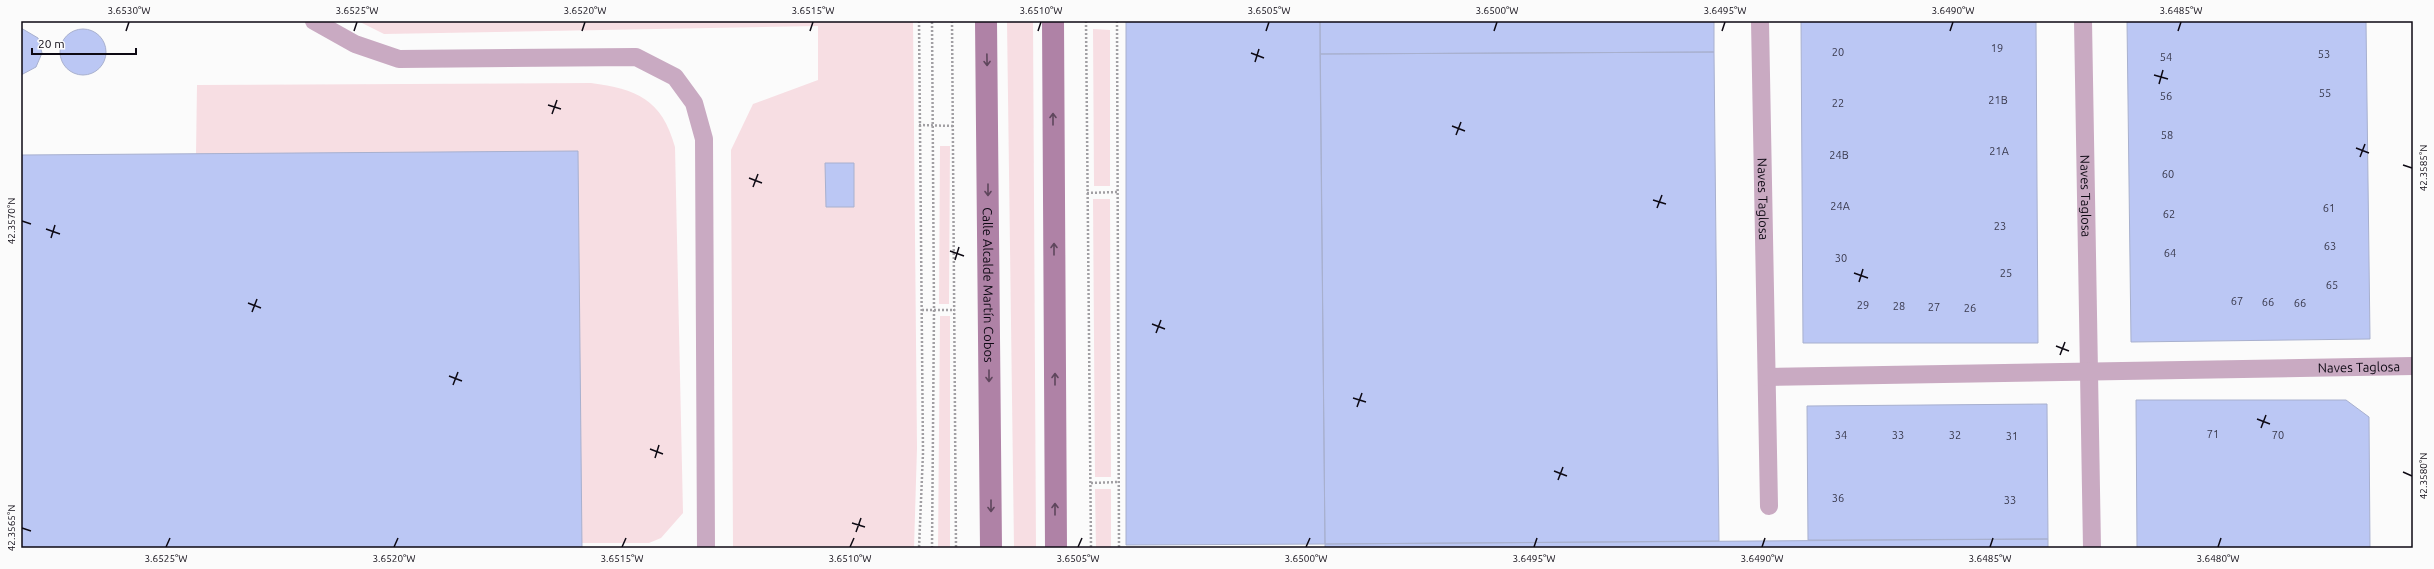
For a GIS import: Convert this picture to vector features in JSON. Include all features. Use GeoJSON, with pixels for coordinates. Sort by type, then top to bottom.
{"type":"FeatureCollection","features":[{"type":"Feature","properties":{"kind":"main road","name":"Calle Alcalde Martín Cobos"},"geometry":{"type":"LineString","coordinates":[[986,21],[991,548]]}},
{"type":"Feature","properties":{"kind":"main road"},"geometry":{"type":"LineString","coordinates":[[1053,21],[1056,548]]}},
{"type":"Feature","properties":{"kind":"lane"},"geometry":{"type":"LineString","coordinates":[[314,21],[355,44],[399,59],[636,57],[664,70],[675,77],[679,82],[694,103],[704,140],[706,548]]}},
{"type":"Feature","properties":{"kind":"lane","name":"Naves Taglosa"},"geometry":{"type":"LineString","coordinates":[[1760,21],[1769,506]]}},
{"type":"Feature","properties":{"kind":"lane","name":"Naves Taglosa"},"geometry":{"type":"LineString","coordinates":[[2083,21],[2092,548]]}},
{"type":"Feature","properties":{"kind":"lane","name":"Naves Taglosa"},"geometry":{"type":"LineString","coordinates":[[1767,377],[2413,366]]}},
{"type":"Feature","properties":{"kind":"path"},"geometry":{"type":"LineString","coordinates":[[919,21],[923,453],[919,548]]}},
{"type":"Feature","properties":{"kind":"path"},"geometry":{"type":"LineString","coordinates":[[932,21],[934,310],[932,548]]}},
{"type":"Feature","properties":{"kind":"path"},"geometry":{"type":"LineString","coordinates":[[952,21],[954,126],[956,548]]}},
{"type":"Feature","properties":{"kind":"path"},"geometry":{"type":"LineString","coordinates":[[1086,21],[1091,548]]}},
{"type":"Feature","properties":{"kind":"path"},"geometry":{"type":"LineString","coordinates":[[1117,21],[1119,548]]}},
{"type":"Feature","properties":{"kind":"path"},"geometry":{"type":"LineString","coordinates":[[919,126],[954,126]]}},
{"type":"Feature","properties":{"kind":"path"},"geometry":{"type":"LineString","coordinates":[[1087,193],[1118,192]]}},
{"type":"Feature","properties":{"kind":"path"},"geometry":{"type":"LineString","coordinates":[[922,310],[954,310]]}},
{"type":"Feature","properties":{"kind":"path"},"geometry":{"type":"LineString","coordinates":[[1090,483],[1118,482]]}},
{"type":"Feature","properties":{"kind":"shaded area"},"geometry":{"type":"Polygon","coordinates":[[[358,21],[913,21],[917,448],[914,548],[733,548],[731,150],[753,104],[818,80],[818,26],[384,34],[358,21]]]}},
{"type":"Feature","properties":{"kind":"shaded area"},"geometry":{"type":"Polygon","coordinates":[[[1007,21],[1033,21],[1036,548],[1014,548],[1007,21]]]}},
{"type":"Feature","properties":{"kind":"shaded area"},"geometry":{"type":"Polygon","coordinates":[[[1093,29],[1110,30],[1110,186],[1094,186],[1093,29]]]}},
{"type":"Feature","properties":{"kind":"shaded area"},"geometry":{"type":"Polygon","coordinates":[[[591,83],[621,89],[634,93],[645,99],[655,107],[663,118],[670,131],[675,147],[683,513],[661,538],[649,543],[582,543],[196,154],[197,85],[591,83]]]}},
{"type":"Feature","properties":{"kind":"shaded area"},"geometry":{"type":"Polygon","coordinates":[[[940,146],[950,146],[949,304],[939,304],[940,146]]]}},
{"type":"Feature","properties":{"kind":"shaded area"},"geometry":{"type":"Polygon","coordinates":[[[1093,199],[1110,199],[1111,477],[1095,477],[1093,199]]]}},
{"type":"Feature","properties":{"kind":"shaded area"},"geometry":{"type":"Polygon","coordinates":[[[940,316],[950,316],[950,548],[938,548],[940,316]]]}},
{"type":"Feature","properties":{"kind":"shaded area"},"geometry":{"type":"Polygon","coordinates":[[[1095,489],[1111,489],[1111,548],[1096,548],[1095,489]]]}},
{"type":"Feature","properties":{"kind":"building"},"geometry":{"type":"Polygon","coordinates":[[[1126,21],[1320,21],[1325,544],[1126,545],[1126,21]]]}},
{"type":"Feature","properties":{"kind":"building"},"geometry":{"type":"Polygon","coordinates":[[[1320,21],[1714,21],[1714,52],[1320,54],[1320,21]]]}},
{"type":"Feature","properties":{"kind":"building"},"geometry":{"type":"Polygon","coordinates":[[[1801,21],[2036,21],[2038,343],[1803,343],[1801,21]]]}},
{"type":"Feature","properties":{"kind":"building"},"geometry":{"type":"Polygon","coordinates":[[[2127,21],[2366,21],[2370,339],[2131,342],[2127,21]]]}},
{"type":"Feature","properties":{"kind":"building"},"geometry":{"type":"Polygon","coordinates":[[[21,28],[38,38],[42,53],[36,67],[21,75],[21,28]]]}},
{"type":"Feature","properties":{"kind":"building"},"geometry":{"type":"Polygon","coordinates":[[[78,29],[88,29],[96,33],[102,39],[106,47],[106,57],[102,65],[96,71],[88,75],[78,75],[70,71],[64,65],[60,57],[60,47],[64,39],[70,33],[78,29]]]}},
{"type":"Feature","properties":{"kind":"building"},"geometry":{"type":"Polygon","coordinates":[[[1714,52],[1719,541],[1325,544],[1320,54],[1714,52]]]}},
{"type":"Feature","properties":{"kind":"building"},"geometry":{"type":"Polygon","coordinates":[[[578,151],[582,548],[21,548],[21,155],[578,151]]]}},
{"type":"Feature","properties":{"kind":"building"},"geometry":{"type":"Polygon","coordinates":[[[825,163],[854,163],[854,207],[826,207],[825,163]]]}},
{"type":"Feature","properties":{"kind":"building"},"geometry":{"type":"Polygon","coordinates":[[[2136,400],[2346,400],[2369,417],[2370,548],[2137,548],[2136,400]]]}},
{"type":"Feature","properties":{"kind":"building"},"geometry":{"type":"Polygon","coordinates":[[[2047,404],[2048,539],[1808,540],[1807,406],[2047,404]]]}},
{"type":"Feature","properties":{"kind":"building"},"geometry":{"type":"Polygon","coordinates":[[[2048,539],[2048,548],[1325,548],[1325,544],[2048,539]]]}}]}
